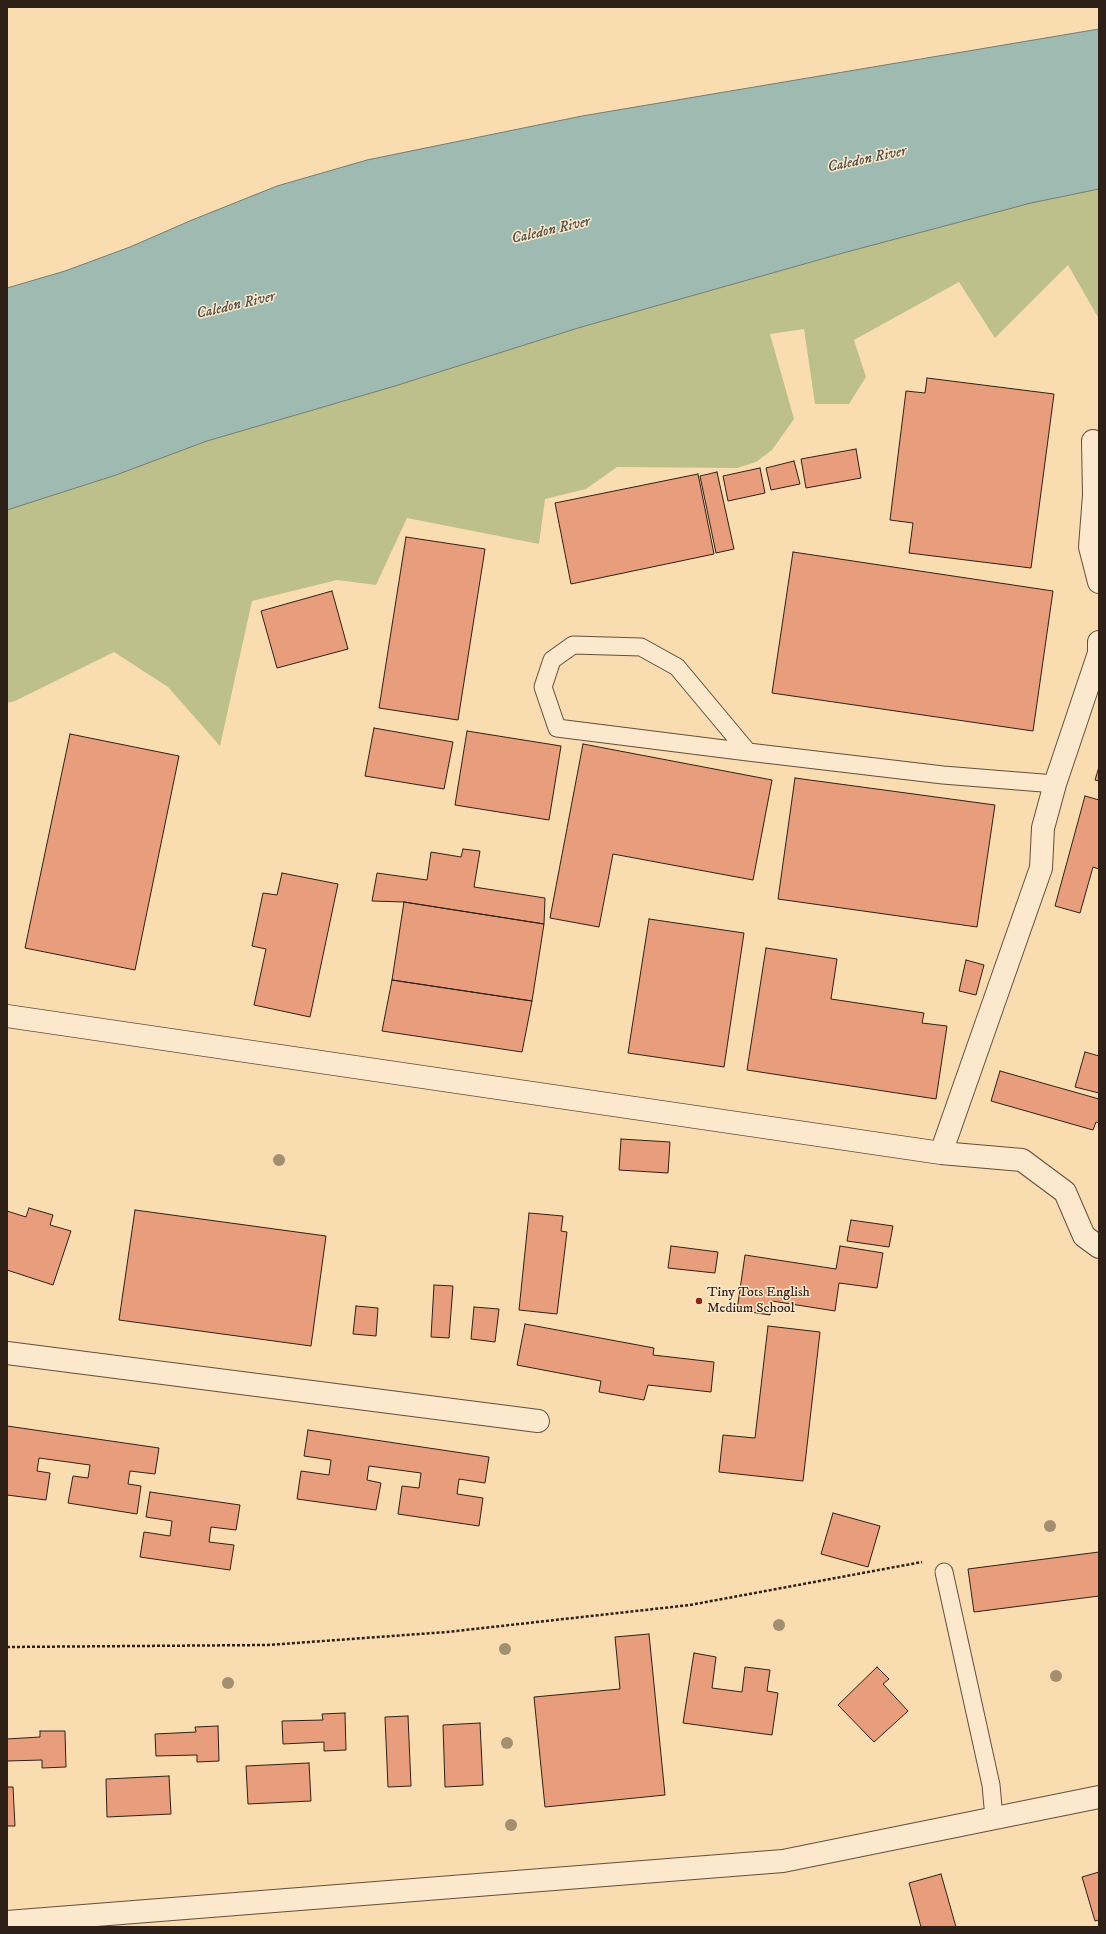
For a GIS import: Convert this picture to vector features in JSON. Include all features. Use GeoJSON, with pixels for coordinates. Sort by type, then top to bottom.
{"type":"FeatureCollection","features":[{"type":"Feature","properties":{"kind":"street"},"geometry":{"type":"LineString","coordinates":[[1093,441],[1094,495],[1090,547],[1099,582]]}},
{"type":"Feature","properties":{"kind":"street"},"geometry":{"type":"LineString","coordinates":[[941,1153],[1041,868],[1043,828],[1055,784],[1099,653],[1099,642]]}},
{"type":"Feature","properties":{"kind":"street"},"geometry":{"type":"LineString","coordinates":[[7,1016],[941,1153],[1022,1160],[1064,1192],[1084,1236],[1099,1248]]}},
{"type":"Feature","properties":{"kind":"street"},"geometry":{"type":"LineString","coordinates":[[7,1353],[538,1421]]}},
{"type":"Feature","properties":{"kind":"street"},"geometry":{"type":"LineString","coordinates":[[7,1922],[783,1861],[1099,1797]]}},
{"type":"Feature","properties":{"kind":"lane"},"geometry":{"type":"LineString","coordinates":[[748,752],[677,667],[641,647],[573,645],[552,660],[543,686],[557,728],[748,752],[935,774],[1055,784]]}},
{"type":"Feature","properties":{"kind":"lane"},"geometry":{"type":"LineString","coordinates":[[944,1572],[991,1785],[994,1818]]}},
{"type":"Feature","properties":{"kind":"path"},"geometry":{"type":"LineString","coordinates":[[7,1647],[268,1644],[447,1632],[690,1605],[923,1562],[936,1563],[944,1572]]}},
{"type":"Feature","properties":{"kind":"green space"},"geometry":{"type":"Polygon","coordinates":[[[1099,189],[1099,319],[1068,265],[995,338],[959,282],[854,340],[866,377],[849,404],[815,404],[804,329],[770,334],[794,419],[772,450],[756,462],[737,468],[617,467],[586,489],[545,499],[539,544],[407,518],[376,585],[337,580],[252,601],[220,746],[168,687],[114,652],[15,701],[7,703],[7,510],[116,475],[207,441],[395,386],[578,328],[843,253],[1031,203],[1099,189]]]}},
{"type":"Feature","properties":{"kind":"water","name":"Caledon River"},"geometry":{"type":"Polygon","coordinates":[[[1099,29],[1099,189],[1031,203],[843,253],[578,328],[395,386],[207,441],[116,475],[7,510],[7,288],[65,271],[130,247],[277,186],[367,160],[582,116],[1099,29]]]}},
{"type":"Feature","properties":{"kind":"building"},"geometry":{"type":"Polygon","coordinates":[[[927,378],[1054,394],[1031,568],[909,553],[913,523],[890,520],[906,391],[925,393],[927,378]]]}},
{"type":"Feature","properties":{"kind":"building"},"geometry":{"type":"Polygon","coordinates":[[[856,449],[861,478],[806,488],[801,459],[856,449]]]}},
{"type":"Feature","properties":{"kind":"building"},"geometry":{"type":"Polygon","coordinates":[[[794,461],[800,484],[771,490],[766,468],[794,461]]]}},
{"type":"Feature","properties":{"kind":"building"},"geometry":{"type":"Polygon","coordinates":[[[760,468],[765,493],[728,501],[723,476],[760,468]]]}},
{"type":"Feature","properties":{"kind":"building"},"geometry":{"type":"Polygon","coordinates":[[[717,472],[734,549],[716,553],[700,476],[717,472]]]}},
{"type":"Feature","properties":{"kind":"building"},"geometry":{"type":"Polygon","coordinates":[[[698,474],[714,554],[571,584],[555,503],[698,474]]]}},
{"type":"Feature","properties":{"kind":"building"},"geometry":{"type":"Polygon","coordinates":[[[406,537],[485,549],[458,720],[379,708],[406,537]]]}},
{"type":"Feature","properties":{"kind":"building"},"geometry":{"type":"Polygon","coordinates":[[[793,552],[1053,591],[1033,731],[772,693],[793,552]]]}},
{"type":"Feature","properties":{"kind":"building"},"geometry":{"type":"Polygon","coordinates":[[[332,591],[348,649],[277,668],[261,611],[332,591]]]}},
{"type":"Feature","properties":{"kind":"building"},"geometry":{"type":"Polygon","coordinates":[[[374,728],[453,742],[444,789],[365,776],[374,728]]]}},
{"type":"Feature","properties":{"kind":"building"},"geometry":{"type":"Polygon","coordinates":[[[467,731],[561,746],[549,820],[455,805],[467,731]]]}},
{"type":"Feature","properties":{"kind":"building"},"geometry":{"type":"Polygon","coordinates":[[[70,734],[179,756],[135,970],[25,948],[70,734]]]}},
{"type":"Feature","properties":{"kind":"building"},"geometry":{"type":"Polygon","coordinates":[[[583,744],[772,780],[753,880],[613,854],[599,927],[550,918],[583,744]]]}},
{"type":"Feature","properties":{"kind":"building"},"geometry":{"type":"Polygon","coordinates":[[[1099,767],[1099,781],[1095,780],[1099,767]]]}},
{"type":"Feature","properties":{"kind":"building"},"geometry":{"type":"Polygon","coordinates":[[[795,778],[995,805],[977,927],[778,899],[795,778]]]}},
{"type":"Feature","properties":{"kind":"building"},"geometry":{"type":"Polygon","coordinates":[[[1085,796],[1099,800],[1099,869],[1093,867],[1080,913],[1055,906],[1085,796]]]}},
{"type":"Feature","properties":{"kind":"building"},"geometry":{"type":"Polygon","coordinates":[[[463,849],[480,851],[474,887],[545,898],[544,924],[404,902],[372,901],[377,873],[427,880],[431,852],[461,857],[463,849]]]}},
{"type":"Feature","properties":{"kind":"building"},"geometry":{"type":"Polygon","coordinates":[[[282,873],[338,884],[310,1017],[254,1005],[266,949],[252,946],[263,893],[277,895],[282,873]]]}},
{"type":"Feature","properties":{"kind":"building"},"geometry":{"type":"Polygon","coordinates":[[[404,902],[544,924],[532,1001],[392,980],[404,902]]]}},
{"type":"Feature","properties":{"kind":"building"},"geometry":{"type":"Polygon","coordinates":[[[649,919],[744,933],[724,1067],[628,1053],[649,919]]]}},
{"type":"Feature","properties":{"kind":"building"},"geometry":{"type":"Polygon","coordinates":[[[766,948],[837,959],[831,999],[924,1013],[922,1023],[947,1026],[936,1099],[747,1070],[766,948]]]}},
{"type":"Feature","properties":{"kind":"building"},"geometry":{"type":"Polygon","coordinates":[[[966,960],[984,965],[976,995],[959,991],[966,960]]]}},
{"type":"Feature","properties":{"kind":"building"},"geometry":{"type":"Polygon","coordinates":[[[392,980],[532,1001],[522,1052],[382,1031],[392,980]]]}},
{"type":"Feature","properties":{"kind":"building"},"geometry":{"type":"Polygon","coordinates":[[[1085,1052],[1099,1056],[1099,1093],[1075,1087],[1085,1052]]]}},
{"type":"Feature","properties":{"kind":"building"},"geometry":{"type":"Polygon","coordinates":[[[1000,1071],[1099,1099],[1099,1123],[1096,1122],[1093,1130],[991,1101],[1000,1071]]]}},
{"type":"Feature","properties":{"kind":"building"},"geometry":{"type":"Polygon","coordinates":[[[621,1139],[670,1142],[668,1173],[619,1170],[621,1139]]]}},
{"type":"Feature","properties":{"kind":"building"},"geometry":{"type":"Polygon","coordinates":[[[29,1208],[53,1215],[50,1225],[71,1231],[53,1285],[7,1270],[7,1211],[26,1217],[29,1208]]]}},
{"type":"Feature","properties":{"kind":"building"},"geometry":{"type":"Polygon","coordinates":[[[135,1210],[326,1236],[311,1346],[119,1320],[135,1210]]]}},
{"type":"Feature","properties":{"kind":"building"},"geometry":{"type":"Polygon","coordinates":[[[529,1213],[563,1216],[561,1231],[567,1232],[557,1314],[519,1310],[529,1213]]]}},
{"type":"Feature","properties":{"kind":"building"},"geometry":{"type":"Polygon","coordinates":[[[851,1220],[893,1226],[889,1247],[847,1241],[851,1220]]]}},
{"type":"Feature","properties":{"kind":"building"},"geometry":{"type":"Polygon","coordinates":[[[671,1246],[718,1252],[715,1273],[668,1268],[671,1246]]]}},
{"type":"Feature","properties":{"kind":"building"},"geometry":{"type":"Polygon","coordinates":[[[840,1246],[883,1253],[877,1288],[839,1283],[835,1311],[772,1301],[770,1315],[737,1310],[745,1255],[836,1269],[840,1246]]]}},
{"type":"Feature","properties":{"kind":"building"},"geometry":{"type":"Polygon","coordinates":[[[434,1285],[453,1286],[449,1338],[431,1337],[434,1285]]]}},
{"type":"Feature","properties":{"kind":"building"},"geometry":{"type":"Polygon","coordinates":[[[356,1306],[378,1308],[376,1336],[353,1334],[356,1306]]]}},
{"type":"Feature","properties":{"kind":"building"},"geometry":{"type":"Polygon","coordinates":[[[474,1307],[499,1309],[495,1342],[471,1339],[474,1307]]]}},
{"type":"Feature","properties":{"kind":"building"},"geometry":{"type":"Polygon","coordinates":[[[525,1324],[654,1348],[653,1355],[714,1362],[711,1392],[648,1385],[644,1400],[599,1392],[601,1381],[517,1365],[525,1324]]]}},
{"type":"Feature","properties":{"kind":"building"},"geometry":{"type":"Polygon","coordinates":[[[768,1326],[820,1332],[803,1481],[719,1472],[723,1435],[755,1438],[768,1326]]]}},
{"type":"Feature","properties":{"kind":"building"},"geometry":{"type":"Polygon","coordinates":[[[7,1426],[159,1448],[155,1474],[130,1471],[128,1484],[141,1486],[137,1514],[68,1503],[73,1476],[88,1478],[90,1465],[39,1458],[37,1471],[50,1473],[46,1500],[7,1495],[7,1426]]]}},
{"type":"Feature","properties":{"kind":"building"},"geometry":{"type":"Polygon","coordinates":[[[308,1430],[489,1457],[485,1483],[459,1479],[457,1494],[483,1498],[479,1526],[398,1514],[402,1486],[419,1488],[421,1473],[369,1466],[367,1480],[381,1483],[376,1510],[297,1499],[301,1471],[329,1475],[331,1460],[304,1456],[308,1430]]]}},
{"type":"Feature","properties":{"kind":"building"},"geometry":{"type":"Polygon","coordinates":[[[150,1492],[240,1505],[236,1530],[211,1527],[209,1542],[234,1545],[230,1570],[140,1557],[144,1532],[170,1536],[172,1521],[146,1517],[150,1492]]]}},
{"type":"Feature","properties":{"kind":"building"},"geometry":{"type":"Polygon","coordinates":[[[833,1513],[880,1526],[868,1567],[821,1554],[833,1513]]]}},
{"type":"Feature","properties":{"kind":"building"},"geometry":{"type":"Polygon","coordinates":[[[1099,1552],[1099,1596],[974,1612],[968,1569],[1099,1552]]]}},
{"type":"Feature","properties":{"kind":"building"},"geometry":{"type":"Polygon","coordinates":[[[649,1634],[665,1795],[545,1807],[534,1697],[620,1689],[615,1637],[649,1634]]]}},
{"type":"Feature","properties":{"kind":"building"},"geometry":{"type":"Polygon","coordinates":[[[694,1653],[716,1657],[712,1688],[742,1692],[745,1667],[770,1670],[767,1691],[778,1693],[772,1735],[683,1723],[694,1653]]]}},
{"type":"Feature","properties":{"kind":"building"},"geometry":{"type":"Polygon","coordinates":[[[877,1667],[889,1679],[883,1684],[908,1711],[874,1742],[838,1705],[877,1667]]]}},
{"type":"Feature","properties":{"kind":"building"},"geometry":{"type":"Polygon","coordinates":[[[345,1713],[346,1750],[324,1751],[324,1742],[283,1744],[282,1721],[323,1720],[322,1714],[345,1713]]]}},
{"type":"Feature","properties":{"kind":"building"},"geometry":{"type":"Polygon","coordinates":[[[408,1716],[411,1786],[388,1787],[385,1717],[408,1716]]]}},
{"type":"Feature","properties":{"kind":"building"},"geometry":{"type":"Polygon","coordinates":[[[480,1723],[483,1785],[445,1787],[443,1725],[480,1723]]]}},
{"type":"Feature","properties":{"kind":"building"},"geometry":{"type":"Polygon","coordinates":[[[218,1726],[219,1761],[197,1762],[197,1755],[156,1756],[155,1734],[196,1732],[195,1727],[218,1726]]]}},
{"type":"Feature","properties":{"kind":"building"},"geometry":{"type":"Polygon","coordinates":[[[40,1731],[65,1731],[66,1767],[42,1768],[42,1760],[7,1761],[7,1739],[40,1737],[40,1731]]]}},
{"type":"Feature","properties":{"kind":"building"},"geometry":{"type":"Polygon","coordinates":[[[309,1763],[311,1801],[248,1804],[246,1766],[309,1763]]]}},
{"type":"Feature","properties":{"kind":"building"},"geometry":{"type":"Polygon","coordinates":[[[169,1776],[171,1814],[107,1817],[106,1779],[169,1776]]]}},
{"type":"Feature","properties":{"kind":"building"},"geometry":{"type":"Polygon","coordinates":[[[7,1787],[13,1787],[15,1826],[7,1826],[7,1787]]]}},
{"type":"Feature","properties":{"kind":"building"},"geometry":{"type":"Polygon","coordinates":[[[1099,1872],[1099,1920],[1095,1921],[1082,1877],[1099,1872]]]}},
{"type":"Feature","properties":{"kind":"building"},"geometry":{"type":"Polygon","coordinates":[[[941,1874],[956,1927],[921,1927],[909,1883],[941,1874]]]}},
{"type":"Feature","properties":{"kind":"place","name":"Tiny Tots English Medium School"},"geometry":{"type":"Point","coordinates":[699,1301]}}]}
